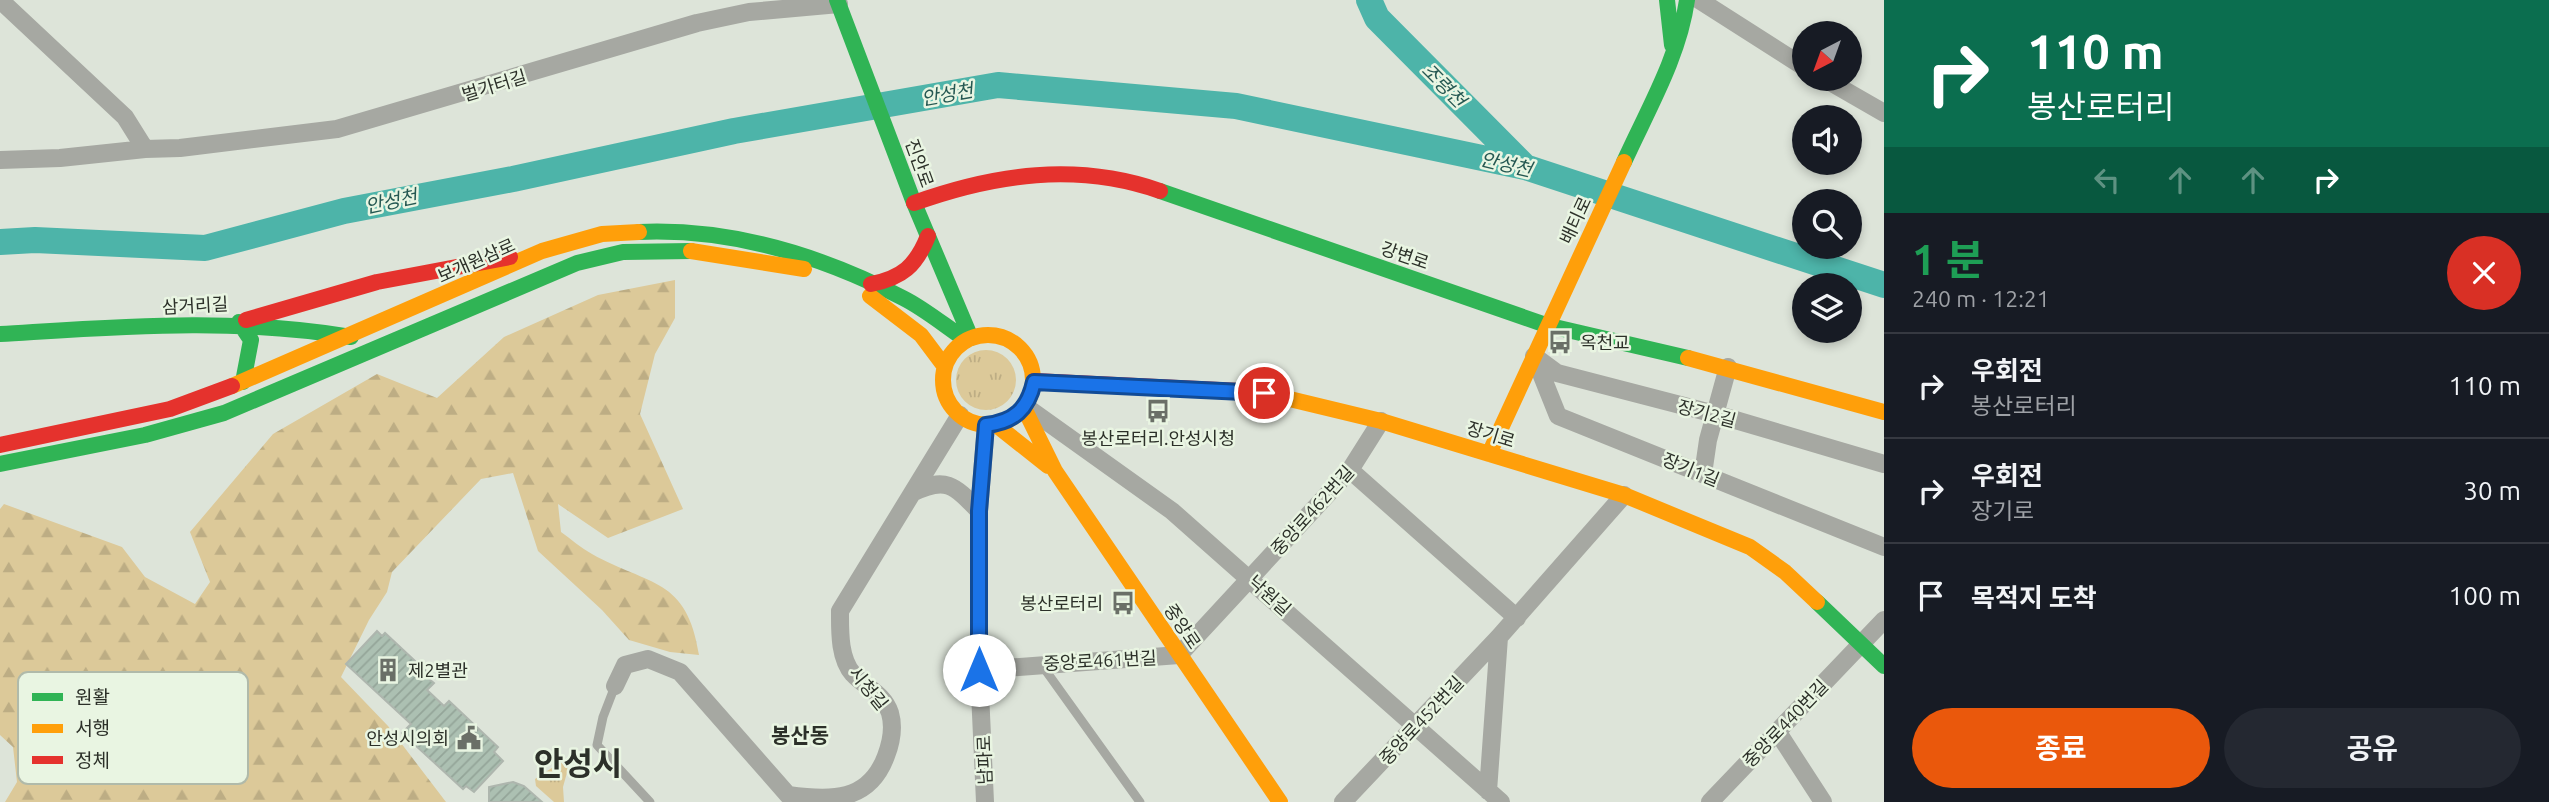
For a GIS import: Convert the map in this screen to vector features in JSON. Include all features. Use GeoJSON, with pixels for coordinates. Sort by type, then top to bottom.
{"type":"FeatureCollection","features":[{"type":"Feature","properties":{"kind":"main road"},"geometry":{"type":"LineString","coordinates":[[1667,0],[1676,26]]}},
{"type":"Feature","properties":{"kind":"main road","name":"배티로"},"geometry":{"type":"LineString","coordinates":[[1489,454],[1673,56],[1676,26],[1688,0]]}},
{"type":"Feature","properties":{"kind":"main road","name":"진안로"},"geometry":{"type":"LineString","coordinates":[[840,6],[914,203],[969,339]]}},
{"type":"Feature","properties":{"kind":"main road","name":"강변로"},"geometry":{"type":"LineString","coordinates":[[914,203],[955,187],[1008,178],[1079,172],[1123,178],[1549,320],[1884,412]]}},
{"type":"Feature","properties":{"kind":"main road","name":"보개원삼로"},"geometry":{"type":"LineString","coordinates":[[0,445],[170,409],[243,382],[542,251],[602,234],[662,231],[774,245],[905,299],[969,339]]}},
{"type":"Feature","properties":{"kind":"main road"},"geometry":{"type":"LineString","coordinates":[[871,284],[905,274],[919,260],[928,236]]}},
{"type":"Feature","properties":{"kind":"main road"},"geometry":{"type":"LineString","coordinates":[[243,382],[251,340],[239,322],[279,308],[447,267],[542,251]]}},
{"type":"Feature","properties":{"kind":"main road"},"geometry":{"type":"LineString","coordinates":[[0,464],[145,435],[224,413],[577,264],[623,252],[694,251],[746,257],[807,270],[869,296],[909,323],[935,346],[945,366]]}},
{"type":"Feature","properties":{"kind":"main road","name":"삼거리길"},"geometry":{"type":"LineString","coordinates":[[0,334],[239,322],[318,329],[389,344]]}},
{"type":"Feature","properties":{"kind":"main road"},"geometry":{"type":"LineString","coordinates":[[986,334],[1002,336],[1016,344],[1032,367],[1034,382],[1025,407],[1013,418],[991,425],[960,415],[949,404],[943,389],[945,366],[958,346],[969,339],[986,334]]}},
{"type":"Feature","properties":{"kind":"main road","name":"장기로"},"geometry":{"type":"LineString","coordinates":[[1034,382],[1264,393],[1381,421],[1625,495],[1750,547],[1785,572],[1884,666]]}},
{"type":"Feature","properties":{"kind":"main road","name":"중앙로"},"geometry":{"type":"LineString","coordinates":[[1025,407],[1055,471],[1280,802]]}},
{"type":"Feature","properties":{"kind":"main road","name":"중앙로"},"geometry":{"type":"LineString","coordinates":[[991,425],[1055,471]]}},
{"type":"Feature","properties":{"kind":"street"},"geometry":{"type":"LineString","coordinates":[[0,0],[125,117],[145,149]]}},
{"type":"Feature","properties":{"kind":"street"},"geometry":{"type":"LineString","coordinates":[[1699,0],[1792,59]]}},
{"type":"Feature","properties":{"kind":"street","name":"벌가터길"},"geometry":{"type":"LineString","coordinates":[[0,160],[180,148],[337,129],[697,23],[749,12],[840,6]]}},
{"type":"Feature","properties":{"kind":"street"},"geometry":{"type":"LineString","coordinates":[[1846,91],[1884,113]]}},
{"type":"Feature","properties":{"kind":"street","name":"장기2길"},"geometry":{"type":"LineString","coordinates":[[1534,355],[1556,373],[1715,414],[1884,464]]}},
{"type":"Feature","properties":{"kind":"street","name":"장기1길"},"geometry":{"type":"LineString","coordinates":[[1534,355],[1558,416],[1884,547]]}},
{"type":"Feature","properties":{"kind":"street"},"geometry":{"type":"LineString","coordinates":[[1703,474],[1728,367]]}},
{"type":"Feature","properties":{"kind":"street","name":"낙원길"},"geometry":{"type":"LineString","coordinates":[[1025,407],[1172,511],[1494,797]]}},
{"type":"Feature","properties":{"kind":"street","name":"시청길"},"geometry":{"type":"LineString","coordinates":[[615,686],[625,665],[648,659],[680,672],[788,794],[828,800],[858,794],[881,770],[891,741],[890,713],[875,691],[852,673],[841,646],[840,611],[960,415]]}},
{"type":"Feature","properties":{"kind":"street","name":"중앙로462번길"},"geometry":{"type":"LineString","coordinates":[[1179,655],[1350,470],[1381,421]]}},
{"type":"Feature","properties":{"kind":"street","name":"남파로"},"geometry":{"type":"LineString","coordinates":[[985,793],[979,670],[979,511],[991,425]]}},
{"type":"Feature","properties":{"kind":"street"},"geometry":{"type":"LineString","coordinates":[[1350,470],[1517,618]]}},
{"type":"Feature","properties":{"kind":"street"},"geometry":{"type":"LineString","coordinates":[[912,493],[940,482],[951,486],[979,511]]}},
{"type":"Feature","properties":{"kind":"street","name":"중앙로452번길"},"geometry":{"type":"LineString","coordinates":[[1343,802],[1517,618],[1625,495]]}},
{"type":"Feature","properties":{"kind":"street","name":"중앙로440번길"},"geometry":{"type":"LineString","coordinates":[[1710,802],[1884,620]]}},
{"type":"Feature","properties":{"kind":"street"},"geometry":{"type":"LineString","coordinates":[[1494,797],[1499,637]]}},
{"type":"Feature","properties":{"kind":"street","name":"중앙로461번길"},"geometry":{"type":"LineString","coordinates":[[979,670],[1041,663],[1179,655]]}},
{"type":"Feature","properties":{"kind":"street"},"geometry":{"type":"LineString","coordinates":[[1777,731],[1823,802]]}},
{"type":"Feature","properties":{"kind":"street"},"geometry":{"type":"LineString","coordinates":[[985,793],[1002,802]]}},
{"type":"Feature","properties":{"kind":"lane"},"geometry":{"type":"LineString","coordinates":[[1041,663],[1140,802]]}},
{"type":"Feature","properties":{"kind":"lane"},"geometry":{"type":"LineString","coordinates":[[615,686],[603,717],[597,745],[650,802]]}},
{"type":"Feature","properties":{"kind":"green space"},"geometry":{"type":"Polygon","coordinates":[[[675,280],[675,318],[655,354],[640,414],[683,509],[608,538],[558,504],[561,532],[592,554],[648,579],[675,597],[693,630],[699,655],[670,652],[629,640],[602,610],[538,551],[513,473],[481,479],[392,572],[387,592],[369,620],[341,677],[388,726],[446,802],[5,802],[17,782],[13,747],[0,735],[0,509],[4,504],[122,547],[145,577],[195,604],[210,582],[190,532],[273,434],[377,374],[437,398],[504,337],[598,295],[675,280]]]}},
{"type":"Feature","properties":{"kind":"green space"},"geometry":{"type":"Polygon","coordinates":[[[986,350],[1003,355],[1011,363],[1016,380],[1011,397],[1003,405],[986,410],[969,405],[961,397],[956,380],[961,363],[969,355],[986,350]]]}},
{"type":"Feature","properties":{"kind":"green space"},"geometry":{"type":"Polygon","coordinates":[[[561,762],[568,769],[563,787],[564,802],[554,802],[536,786],[535,779],[561,762]]]}},
{"type":"Feature","properties":{"kind":"building"},"geometry":{"type":"Polygon","coordinates":[[[377,631],[382,636],[385,633],[431,676],[429,679],[434,683],[427,690],[444,706],[449,701],[498,747],[494,752],[503,761],[474,792],[466,786],[463,789],[402,733],[411,724],[346,664],[377,631]]]}},
{"type":"Feature","properties":{"kind":"building"},"geometry":{"type":"Polygon","coordinates":[[[513,782],[524,786],[542,802],[489,802],[489,787],[513,782]]]}},
{"type":"Feature","properties":{"kind":"waterway","name":"조령천"},"geometry":{"type":"LineString","coordinates":[[1369,0],[1377,18],[1525,167]]}},
{"type":"Feature","properties":{"kind":"waterway","name":"안성천"},"geometry":{"type":"LineString","coordinates":[[0,242],[35,240],[205,248],[344,211],[513,179],[734,131],[998,85],[1236,106],[1525,167],[1884,285]]}},
{"type":"Feature","properties":{"kind":"traffic: fast"},"geometry":{"type":"LineString","coordinates":[[837,0],[914,203],[971,338]]}},
{"type":"Feature","properties":{"kind":"traffic: fast"},"geometry":{"type":"LineString","coordinates":[[1667,0],[1672,45]]}},
{"type":"Feature","properties":{"kind":"traffic: fast"},"geometry":{"type":"LineString","coordinates":[[1624,162],[1670,62],[1687,0]]}},
{"type":"Feature","properties":{"kind":"traffic: fast"},"geometry":{"type":"LineString","coordinates":[[1160,191],[1546,325],[1688,358]]}},
{"type":"Feature","properties":{"kind":"traffic: fast"},"geometry":{"type":"LineString","coordinates":[[639,232],[674,232],[742,240],[808,258],[841,269],[903,298],[966,340]]}},
{"type":"Feature","properties":{"kind":"traffic: fast"},"geometry":{"type":"LineString","coordinates":[[0,464],[145,435],[224,413],[577,263],[623,252],[691,251]]}},
{"type":"Feature","properties":{"kind":"traffic: fast"},"geometry":{"type":"LineString","coordinates":[[239,322],[251,340],[243,382]]}},
{"type":"Feature","properties":{"kind":"traffic: fast"},"geometry":{"type":"LineString","coordinates":[[0,334],[220,325],[351,337]]}},
{"type":"Feature","properties":{"kind":"traffic: fast"},"geometry":{"type":"LineString","coordinates":[[1817,602],[1884,666]]}},
{"type":"Feature","properties":{"kind":"traffic: slow"},"geometry":{"type":"LineString","coordinates":[[1489,454],[1624,162]]}},
{"type":"Feature","properties":{"kind":"traffic: slow"},"geometry":{"type":"LineString","coordinates":[[232,386],[542,251],[602,234],[639,232]]}},
{"type":"Feature","properties":{"kind":"traffic: slow"},"geometry":{"type":"LineString","coordinates":[[691,251],[804,269]]}},
{"type":"Feature","properties":{"kind":"traffic: slow"},"geometry":{"type":"LineString","coordinates":[[870,296],[921,335],[945,367]]}},
{"type":"Feature","properties":{"kind":"traffic: slow"},"geometry":{"type":"LineString","coordinates":[[988,335],[1005,338],[1020,348],[1030,363],[1033,380],[1030,397],[1020,412],[1005,422],[988,425],[971,422],[956,412],[946,397],[943,380],[946,363],[956,348],[971,338],[988,335]]}},
{"type":"Feature","properties":{"kind":"traffic: slow"},"geometry":{"type":"LineString","coordinates":[[1688,358],[1884,412]]}},
{"type":"Feature","properties":{"kind":"traffic: slow"},"geometry":{"type":"LineString","coordinates":[[1261,392],[1381,421],[1624,495],[1750,547],[1785,572],[1817,602]]}},
{"type":"Feature","properties":{"kind":"traffic: slow"},"geometry":{"type":"LineString","coordinates":[[1024,408],[1055,471],[1280,802]]}},
{"type":"Feature","properties":{"kind":"traffic: slow"},"geometry":{"type":"LineString","coordinates":[[995,424],[1048,466]]}},
{"type":"Feature","properties":{"kind":"traffic: jam"},"geometry":{"type":"LineString","coordinates":[[914,203],[975,185],[1036,175],[1098,177],[1160,191]]}},
{"type":"Feature","properties":{"kind":"traffic: jam"},"geometry":{"type":"LineString","coordinates":[[871,284],[891,278],[907,269],[928,236]]}},
{"type":"Feature","properties":{"kind":"traffic: jam"},"geometry":{"type":"LineString","coordinates":[[246,320],[377,282],[510,257]]}},
{"type":"Feature","properties":{"kind":"traffic: jam"},"geometry":{"type":"LineString","coordinates":[[1034,381],[1261,392]]}},
{"type":"Feature","properties":{"kind":"traffic: jam"},"geometry":{"type":"LineString","coordinates":[[0,445],[170,409],[232,386]]}},
{"type":"Feature","properties":{"kind":"place","name":"옥천교"},"geometry":{"type":"Point","coordinates":[1560,342]}},
{"type":"Feature","properties":{"kind":"place","name":"봉산로터리.안성시청"},"geometry":{"type":"Point","coordinates":[1158,411]}},
{"type":"Feature","properties":{"kind":"place","name":"봉산로터리"},"geometry":{"type":"Point","coordinates":[1123,603]}},
{"type":"Feature","properties":{"kind":"place","name":"제2별관"},"geometry":{"type":"Point","coordinates":[388,670]}},
{"type":"Feature","properties":{"kind":"place","name":"안성시의회"},"geometry":{"type":"Point","coordinates":[469,738]}},
{"type":"Feature","properties":{"kind":"district","name":"봉산동"},"geometry":{"type":"Point","coordinates":[800,735]}},
{"type":"Feature","properties":{"kind":"district","name":"안성시"},"geometry":{"type":"Point","coordinates":[578,763]}},
{"type":"Feature","properties":{"kind":"route"},"geometry":{"type":"LineString","coordinates":[[979,670],[979,511],[986,425],[1000,424],[1013,418],[1024,408],[1034,382],[1264,393]]}}]}
